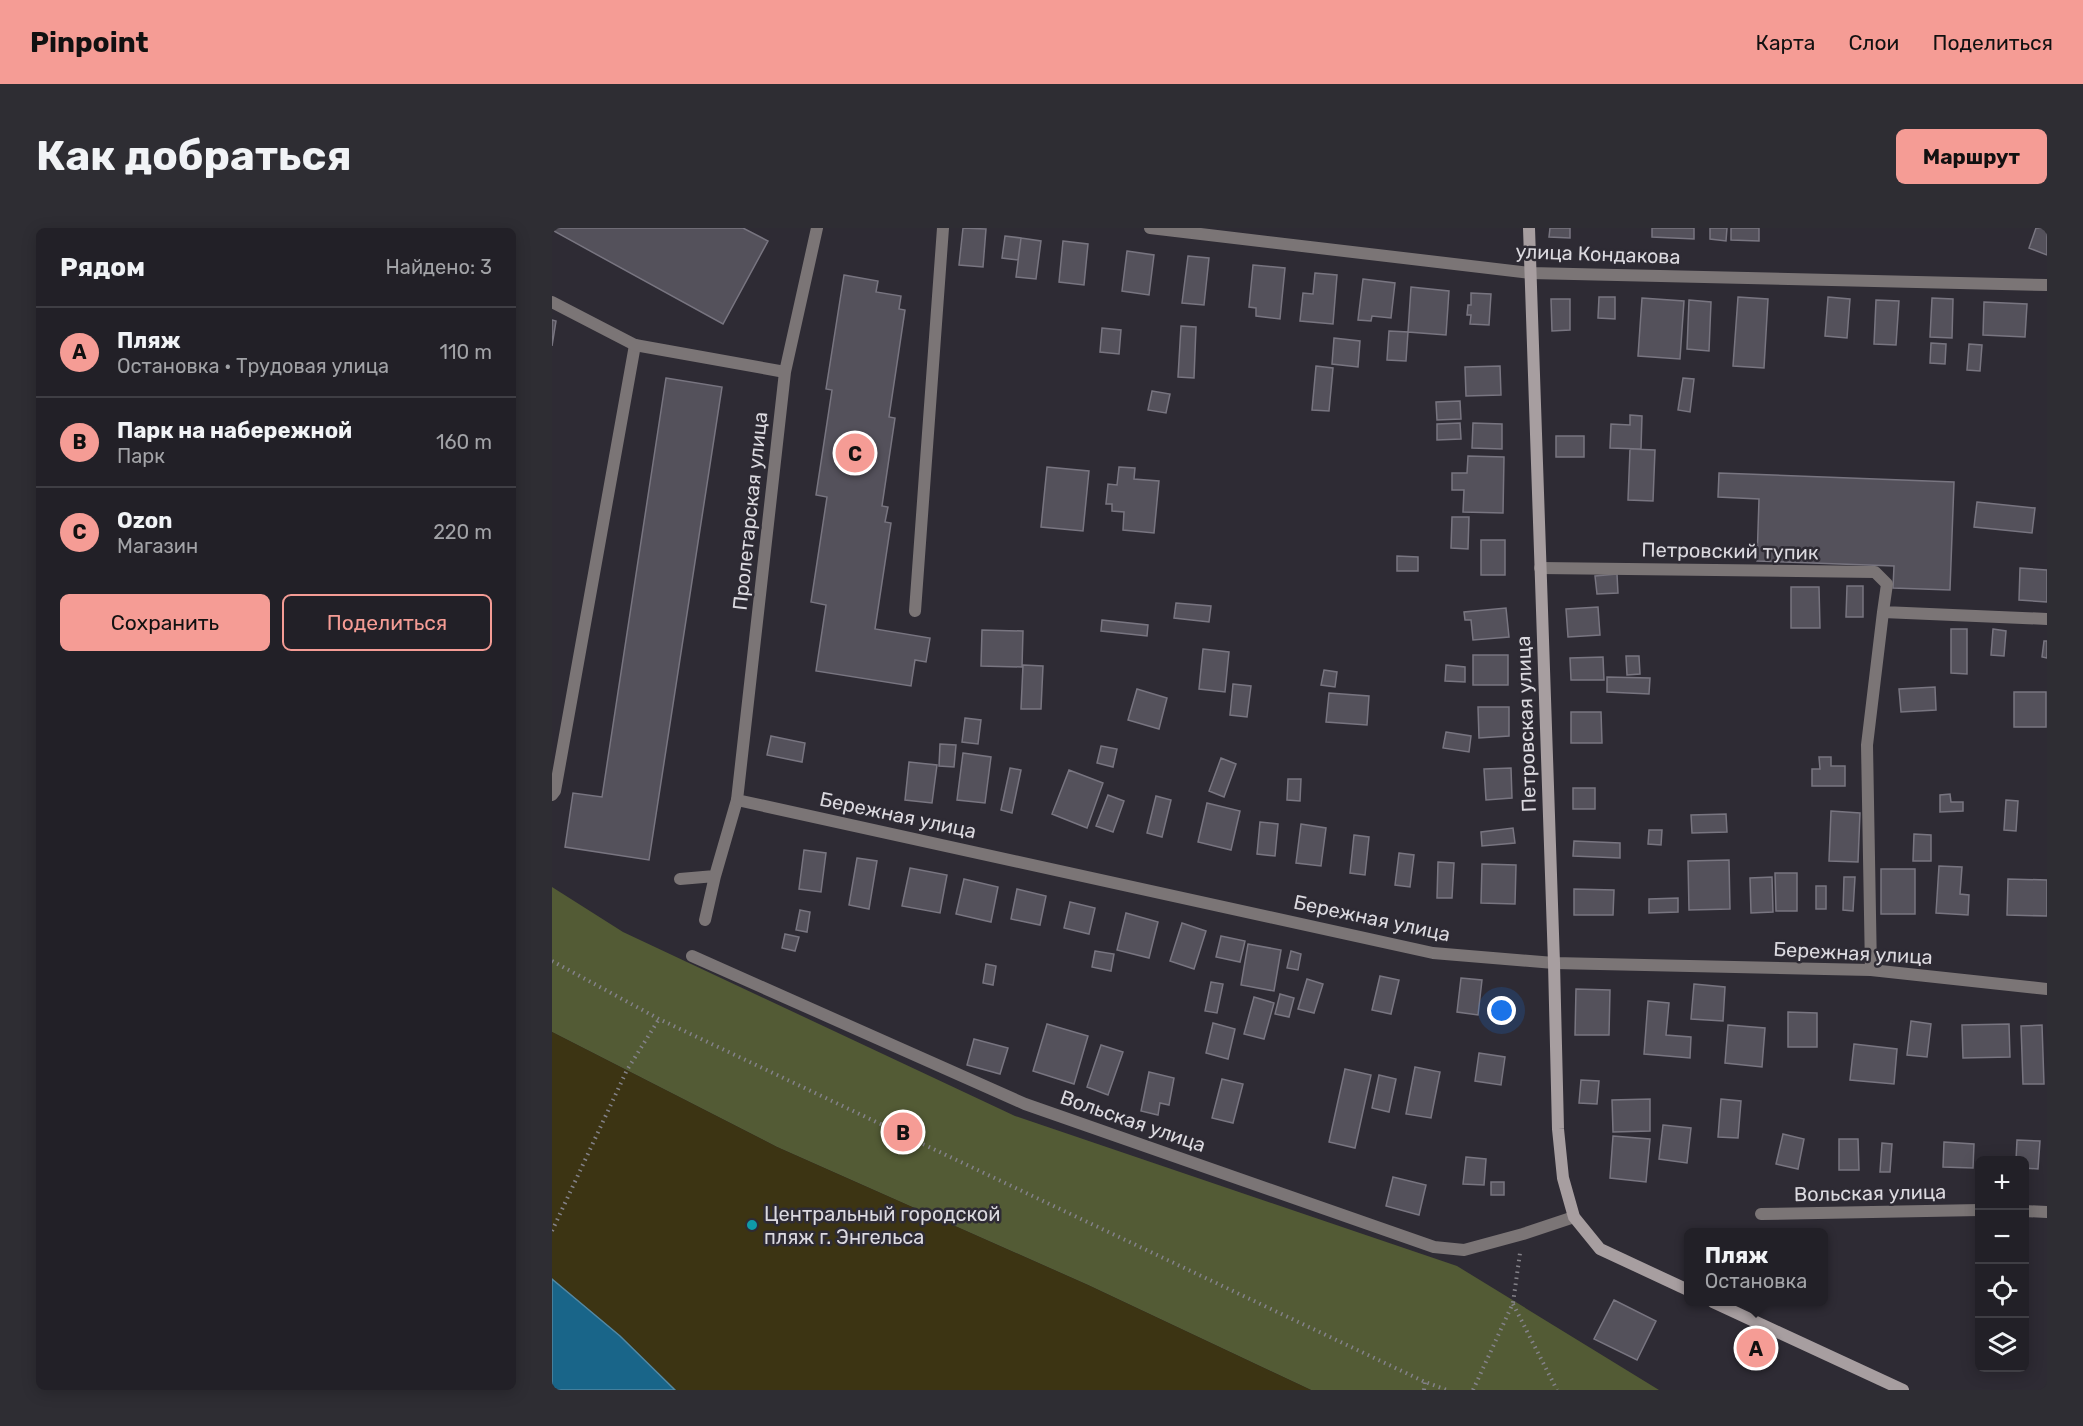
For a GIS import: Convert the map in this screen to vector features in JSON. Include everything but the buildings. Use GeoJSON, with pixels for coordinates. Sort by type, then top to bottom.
{"type":"FeatureCollection","features":[{"type":"Feature","properties":{"kind":"main road","name":"Петровская улица"},"geometry":{"type":"LineString","coordinates":[[1529,228],[1558,1129],[1563,1178],[1574,1217]]}},
{"type":"Feature","properties":{"kind":"main road"},"geometry":{"type":"LineString","coordinates":[[1574,1217],[1600,1249],[1684,1288]]}},
{"type":"Feature","properties":{"kind":"main road"},"geometry":{"type":"LineString","coordinates":[[1722,1306],[1903,1390]]}},
{"type":"Feature","properties":{"kind":"street","name":"Пролетарская улица"},"geometry":{"type":"LineString","coordinates":[[705,920],[737,800],[785,372],[817,228]]}},
{"type":"Feature","properties":{"kind":"street"},"geometry":{"type":"LineString","coordinates":[[915,611],[943,228]]}},
{"type":"Feature","properties":{"kind":"street","name":"улица Кондакова"},"geometry":{"type":"LineString","coordinates":[[1150,228],[1530,273],[2047,285]]}},
{"type":"Feature","properties":{"kind":"street"},"geometry":{"type":"LineString","coordinates":[[552,302],[635,345],[785,372]]}},
{"type":"Feature","properties":{"kind":"street"},"geometry":{"type":"LineString","coordinates":[[552,795],[555,791],[567,726],[635,345]]}},
{"type":"Feature","properties":{"kind":"street","name":"Петровский тупик"},"geometry":{"type":"LineString","coordinates":[[1540,568],[1875,572],[1887,584],[1867,745],[1871,970]]}},
{"type":"Feature","properties":{"kind":"street"},"geometry":{"type":"LineString","coordinates":[[1883,612],[2047,619]]}},
{"type":"Feature","properties":{"kind":"street","name":"Бережная улица"},"geometry":{"type":"LineString","coordinates":[[737,800],[1433,953],[1554,963],[1871,970],[2047,989]]}},
{"type":"Feature","properties":{"kind":"street"},"geometry":{"type":"LineString","coordinates":[[680,879],[715,876]]}},
{"type":"Feature","properties":{"kind":"street","name":"Вольская улица"},"geometry":{"type":"LineString","coordinates":[[692,956],[1025,1104],[1434,1247],[1464,1250],[1574,1217]]}},
{"type":"Feature","properties":{"kind":"street","name":"Вольская улица"},"geometry":{"type":"LineString","coordinates":[[1761,1214],[1975,1210]]}},
{"type":"Feature","properties":{"kind":"street"},"geometry":{"type":"LineString","coordinates":[[2029,1211],[2047,1212]]}},
{"type":"Feature","properties":{"kind":"path"},"geometry":{"type":"LineString","coordinates":[[552,961],[659,1019],[1425,1382],[1447,1390]]}},
{"type":"Feature","properties":{"kind":"path"},"geometry":{"type":"LineString","coordinates":[[552,1231],[627,1070],[659,1019]]}},
{"type":"Feature","properties":{"kind":"path"},"geometry":{"type":"LineString","coordinates":[[1473,1390],[1513,1303],[1523,1234]]}},
{"type":"Feature","properties":{"kind":"path"},"geometry":{"type":"LineString","coordinates":[[1513,1303],[1557,1390]]}},
{"type":"Feature","properties":{"kind":"path"},"geometry":{"type":"LineString","coordinates":[[1424,1390],[1425,1382]]}},
{"type":"Feature","properties":{"kind":"green space"},"geometry":{"type":"Polygon","coordinates":[[[552,887],[623,932],[1015,1116],[1457,1266],[1659,1390],[1311,1390],[1088,1285],[777,1147],[552,1032],[552,887]]]}},
{"type":"Feature","properties":{"kind":"sand","name":"Центральный городской пляж г. Энгельса"},"geometry":{"type":"Polygon","coordinates":[[[552,1032],[777,1147],[1088,1285],[1311,1390],[675,1390],[620,1336],[552,1279],[552,1032]]]}},
{"type":"Feature","properties":{"kind":"water"},"geometry":{"type":"Polygon","coordinates":[[[552,1279],[620,1336],[675,1390],[552,1390],[552,1279]]]}},
{"type":"Feature","properties":{"kind":"place","name":"Ozon"},"geometry":{"type":"Point","coordinates":[855,453]}},
{"type":"Feature","properties":{"kind":"place","name":"Парк на набережной"},"geometry":{"type":"Point","coordinates":[903,1132]}},
{"type":"Feature","properties":{"kind":"place","name":"Центральный городской пляж г. Энгельса"},"geometry":{"type":"Point","coordinates":[752,1225]}},
{"type":"Feature","properties":{"kind":"place","name":"Пляж"},"geometry":{"type":"Point","coordinates":[1756,1348]}}]}
